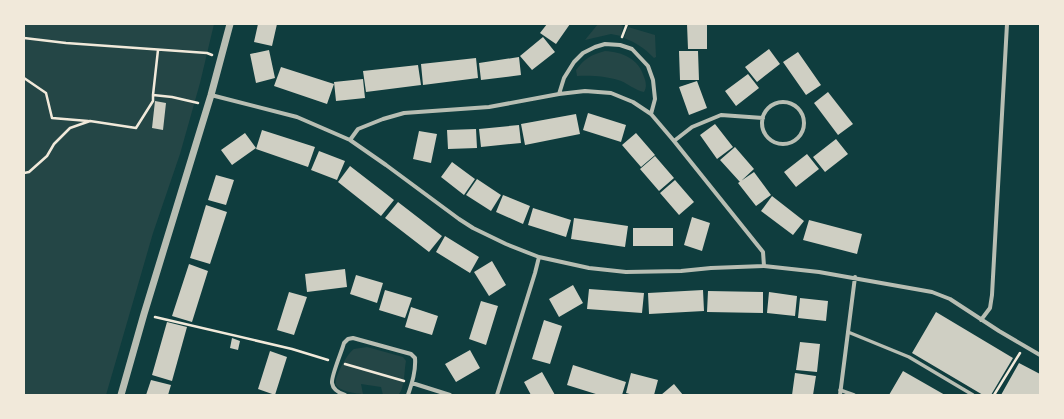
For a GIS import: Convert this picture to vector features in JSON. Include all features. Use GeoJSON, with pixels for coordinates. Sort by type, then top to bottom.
{"type":"FeatureCollection","features":[{"type":"Feature","properties":{"kind":"street"},"geometry":{"type":"LineString","coordinates":[[121,395],[144,314],[222,58],[230,24]]}},
{"type":"Feature","properties":{"kind":"street"},"geometry":{"type":"LineString","coordinates":[[981,320],[990,308],[992,295],[1007,24]]}},
{"type":"Feature","properties":{"kind":"street"},"geometry":{"type":"LineString","coordinates":[[559,94],[564,78],[574,62],[583,53],[605,44],[620,45],[632,49],[648,66],[653,80],[655,99],[651,114]]}},
{"type":"Feature","properties":{"kind":"street"},"geometry":{"type":"LineString","coordinates":[[350,140],[358,129],[382,119],[404,113],[489,107],[559,94],[585,91],[611,93],[633,102],[651,114],[763,252],[764,266]]}},
{"type":"Feature","properties":{"kind":"street"},"geometry":{"type":"LineString","coordinates":[[211,95],[297,118],[350,140],[386,164],[473,228],[506,244],[539,257],[589,268],[626,272],[681,271],[764,266],[855,277],[932,292],[954,301],[981,320],[1040,355]]}},
{"type":"Feature","properties":{"kind":"street"},"geometry":{"type":"LineString","coordinates":[[776,103],[790,103],[801,111],[804,118],[803,131],[794,141],[787,144],[780,144],[768,138],[764,132],[762,125],[763,118],[770,107],[776,103]]}},
{"type":"Feature","properties":{"kind":"street"},"geometry":{"type":"LineString","coordinates":[[674,141],[692,127],[721,115],[763,118]]}},
{"type":"Feature","properties":{"kind":"street"},"geometry":{"type":"LineString","coordinates":[[497,395],[539,257]]}},
{"type":"Feature","properties":{"kind":"street"},"geometry":{"type":"LineString","coordinates":[[854,395],[840,392],[855,277]]}},
{"type":"Feature","properties":{"kind":"street"},"geometry":{"type":"LineString","coordinates":[[848,332],[908,357],[972,395]]}},
{"type":"Feature","properties":{"kind":"street"},"geometry":{"type":"LineString","coordinates":[[345,395],[340,394],[331,382],[344,343],[348,339],[353,338],[411,354],[415,358],[416,365],[408,395]]}},
{"type":"Feature","properties":{"kind":"street"},"geometry":{"type":"LineString","coordinates":[[412,383],[450,395]]}},
{"type":"Feature","properties":{"kind":"path"},"geometry":{"type":"LineString","coordinates":[[620,45],[627,24]]}},
{"type":"Feature","properties":{"kind":"path"},"geometry":{"type":"LineString","coordinates":[[24,38],[66,43],[207,53],[222,58]]}},
{"type":"Feature","properties":{"kind":"path"},"geometry":{"type":"LineString","coordinates":[[24,78],[46,93],[52,118],[90,121],[136,128],[153,101],[158,50]]}},
{"type":"Feature","properties":{"kind":"path"},"geometry":{"type":"LineString","coordinates":[[153,95],[172,97],[208,105]]}},
{"type":"Feature","properties":{"kind":"path"},"geometry":{"type":"LineString","coordinates":[[24,173],[29,172],[47,156],[54,144],[70,128],[90,121]]}},
{"type":"Feature","properties":{"kind":"path"},"geometry":{"type":"LineString","coordinates":[[144,314],[292,349],[412,383]]}},
{"type":"Feature","properties":{"kind":"path"},"geometry":{"type":"LineString","coordinates":[[994,395],[1024,346]]}},
{"type":"Feature","properties":{"kind":"shaded area"},"geometry":{"type":"Polygon","coordinates":[[[24,24],[214,24],[200,83],[180,154],[153,233],[106,395],[24,395],[24,24]]]}},
{"type":"Feature","properties":{"kind":"shaded area"},"geometry":{"type":"Polygon","coordinates":[[[598,24],[618,24],[623,26],[621,36],[611,34],[585,40],[598,24]]]}},
{"type":"Feature","properties":{"kind":"shaded area"},"geometry":{"type":"Polygon","coordinates":[[[628,27],[655,35],[656,57],[654,58],[640,46],[624,38],[628,27]]]}},
{"type":"Feature","properties":{"kind":"shaded area"},"geometry":{"type":"Polygon","coordinates":[[[605,51],[624,55],[638,65],[642,71],[646,83],[644,92],[614,79],[598,76],[577,76],[576,70],[585,60],[605,51]]]}},
{"type":"Feature","properties":{"kind":"shaded area"},"geometry":{"type":"Polygon","coordinates":[[[367,347],[403,357],[406,361],[402,389],[398,395],[383,395],[381,387],[361,384],[363,394],[353,393],[341,389],[336,385],[339,372],[351,351],[354,349],[367,347]]]}},
{"type":"Feature","properties":{"kind":"building"},"geometry":{"type":"Polygon","coordinates":[[[258,24],[277,24],[272,46],[254,42],[258,24]]]}},
{"type":"Feature","properties":{"kind":"building"},"geometry":{"type":"Polygon","coordinates":[[[547,24],[570,24],[556,44],[540,33],[547,24]]]}},
{"type":"Feature","properties":{"kind":"building"},"geometry":{"type":"Polygon","coordinates":[[[687,24],[707,24],[707,49],[688,49],[687,24]]]}},
{"type":"Feature","properties":{"kind":"building"},"geometry":{"type":"Polygon","coordinates":[[[543,37],[555,52],[532,70],[520,56],[543,37]]]}},
{"type":"Feature","properties":{"kind":"building"},"geometry":{"type":"Polygon","coordinates":[[[769,49],[780,64],[757,82],[745,67],[769,49]]]}},
{"type":"Feature","properties":{"kind":"building"},"geometry":{"type":"Polygon","coordinates":[[[269,50],[275,78],[256,83],[250,54],[269,50]]]}},
{"type":"Feature","properties":{"kind":"building"},"geometry":{"type":"Polygon","coordinates":[[[679,51],[698,51],[699,80],[680,80],[679,51]]]}},
{"type":"Feature","properties":{"kind":"building"},"geometry":{"type":"Polygon","coordinates":[[[798,52],[821,85],[806,95],[783,62],[798,52]]]}},
{"type":"Feature","properties":{"kind":"building"},"geometry":{"type":"Polygon","coordinates":[[[519,57],[521,75],[481,80],[479,63],[519,57]]]}},
{"type":"Feature","properties":{"kind":"building"},"geometry":{"type":"Polygon","coordinates":[[[476,58],[478,78],[423,85],[421,64],[476,58]]]}},
{"type":"Feature","properties":{"kind":"building"},"geometry":{"type":"Polygon","coordinates":[[[418,65],[421,85],[366,92],[363,71],[418,65]]]}},
{"type":"Feature","properties":{"kind":"building"},"geometry":{"type":"Polygon","coordinates":[[[281,67],[334,84],[327,104],[274,86],[281,67]]]}},
{"type":"Feature","properties":{"kind":"building"},"geometry":{"type":"Polygon","coordinates":[[[748,74],[759,88],[736,106],[725,91],[748,74]]]}},
{"type":"Feature","properties":{"kind":"building"},"geometry":{"type":"Polygon","coordinates":[[[363,79],[365,98],[336,101],[334,82],[363,79]]]}},
{"type":"Feature","properties":{"kind":"building"},"geometry":{"type":"Polygon","coordinates":[[[697,81],[707,108],[689,115],[679,87],[697,81]]]}},
{"type":"Feature","properties":{"kind":"building"},"geometry":{"type":"Polygon","coordinates":[[[828,92],[853,124],[838,135],[814,103],[828,92]]]}},
{"type":"Feature","properties":{"kind":"building"},"geometry":{"type":"Polygon","coordinates":[[[155,101],[166,103],[163,130],[152,128],[155,101]]]}},
{"type":"Feature","properties":{"kind":"building"},"geometry":{"type":"Polygon","coordinates":[[[588,113],[626,125],[621,142],[583,130],[588,113]]]}},
{"type":"Feature","properties":{"kind":"building"},"geometry":{"type":"Polygon","coordinates":[[[576,114],[580,134],[525,145],[521,124],[576,114]]]}},
{"type":"Feature","properties":{"kind":"building"},"geometry":{"type":"Polygon","coordinates":[[[715,124],[733,147],[717,159],[700,135],[715,124]]]}},
{"type":"Feature","properties":{"kind":"building"},"geometry":{"type":"Polygon","coordinates":[[[519,125],[521,143],[481,147],[479,129],[519,125]]]}},
{"type":"Feature","properties":{"kind":"building"},"geometry":{"type":"Polygon","coordinates":[[[476,129],[477,148],[448,149],[447,130],[476,129]]]}},
{"type":"Feature","properties":{"kind":"building"},"geometry":{"type":"Polygon","coordinates":[[[262,130],[315,147],[308,167],[256,149],[262,130]]]}},
{"type":"Feature","properties":{"kind":"building"},"geometry":{"type":"Polygon","coordinates":[[[419,131],[437,134],[431,163],[413,159],[419,131]]]}},
{"type":"Feature","properties":{"kind":"building"},"geometry":{"type":"Polygon","coordinates":[[[245,133],[256,148],[232,165],[221,150],[245,133]]]}},
{"type":"Feature","properties":{"kind":"building"},"geometry":{"type":"Polygon","coordinates":[[[636,133],[655,155],[641,167],[622,145],[636,133]]]}},
{"type":"Feature","properties":{"kind":"building"},"geometry":{"type":"Polygon","coordinates":[[[836,139],[848,154],[825,172],[813,157],[836,139]]]}},
{"type":"Feature","properties":{"kind":"building"},"geometry":{"type":"Polygon","coordinates":[[[735,147],[754,169],[740,182],[720,160],[735,147]]]}},
{"type":"Feature","properties":{"kind":"building"},"geometry":{"type":"Polygon","coordinates":[[[319,151],[345,161],[337,180],[311,170],[319,151]]]}},
{"type":"Feature","properties":{"kind":"building"},"geometry":{"type":"Polygon","coordinates":[[[807,154],[819,169],[796,187],[784,172],[807,154]]]}},
{"type":"Feature","properties":{"kind":"building"},"geometry":{"type":"Polygon","coordinates":[[[655,156],[674,178],[659,191],[640,169],[655,156]]]}},
{"type":"Feature","properties":{"kind":"building"},"geometry":{"type":"Polygon","coordinates":[[[452,162],[475,179],[464,195],[441,177],[452,162]]]}},
{"type":"Feature","properties":{"kind":"building"},"geometry":{"type":"Polygon","coordinates":[[[350,166],[394,200],[381,216],[338,182],[350,166]]]}},
{"type":"Feature","properties":{"kind":"building"},"geometry":{"type":"Polygon","coordinates":[[[754,172],[771,195],[756,206],[738,183],[754,172]]]}},
{"type":"Feature","properties":{"kind":"building"},"geometry":{"type":"Polygon","coordinates":[[[216,175],[234,180],[226,205],[208,200],[216,175]]]}},
{"type":"Feature","properties":{"kind":"building"},"geometry":{"type":"Polygon","coordinates":[[[477,179],[501,195],[491,211],[466,195],[477,179]]]}},
{"type":"Feature","properties":{"kind":"building"},"geometry":{"type":"Polygon","coordinates":[[[675,180],[694,202],[679,215],[660,193],[675,180]]]}},
{"type":"Feature","properties":{"kind":"building"},"geometry":{"type":"Polygon","coordinates":[[[503,195],[530,206],[523,224],[496,212],[503,195]]]}},
{"type":"Feature","properties":{"kind":"building"},"geometry":{"type":"Polygon","coordinates":[[[772,196],[804,221],[793,235],[761,211],[772,196]]]}},
{"type":"Feature","properties":{"kind":"building"},"geometry":{"type":"Polygon","coordinates":[[[398,202],[442,236],[429,252],[385,218],[398,202]]]}},
{"type":"Feature","properties":{"kind":"building"},"geometry":{"type":"Polygon","coordinates":[[[206,205],[227,212],[210,264],[190,258],[206,205]]]}},
{"type":"Feature","properties":{"kind":"building"},"geometry":{"type":"Polygon","coordinates":[[[533,208],[571,220],[566,237],[528,225],[533,208]]]}},
{"type":"Feature","properties":{"kind":"building"},"geometry":{"type":"Polygon","coordinates":[[[692,217],[710,223],[702,251],[684,245],[692,217]]]}},
{"type":"Feature","properties":{"kind":"building"},"geometry":{"type":"Polygon","coordinates":[[[574,218],[628,226],[625,247],[571,239],[574,218]]]}},
{"type":"Feature","properties":{"kind":"building"},"geometry":{"type":"Polygon","coordinates":[[[809,220],[862,234],[857,254],[803,240],[809,220]]]}},
{"type":"Feature","properties":{"kind":"building"},"geometry":{"type":"Polygon","coordinates":[[[633,228],[673,228],[673,246],[633,246],[633,228]]]}},
{"type":"Feature","properties":{"kind":"building"},"geometry":{"type":"Polygon","coordinates":[[[445,236],[479,257],[470,273],[436,252],[445,236]]]}},
{"type":"Feature","properties":{"kind":"building"},"geometry":{"type":"Polygon","coordinates":[[[492,261],[506,285],[489,296],[474,272],[492,261]]]}},
{"type":"Feature","properties":{"kind":"building"},"geometry":{"type":"Polygon","coordinates":[[[189,264],[208,271],[192,322],[172,316],[189,264]]]}},
{"type":"Feature","properties":{"kind":"building"},"geometry":{"type":"Polygon","coordinates":[[[345,269],[347,287],[307,292],[305,274],[345,269]]]}},
{"type":"Feature","properties":{"kind":"building"},"geometry":{"type":"Polygon","coordinates":[[[356,275],[383,283],[377,303],[350,294],[356,275]]]}},
{"type":"Feature","properties":{"kind":"building"},"geometry":{"type":"Polygon","coordinates":[[[573,285],[583,303],[559,317],[549,299],[573,285]]]}},
{"type":"Feature","properties":{"kind":"building"},"geometry":{"type":"Polygon","coordinates":[[[589,289],[644,293],[642,313],[587,309],[589,289]]]}},
{"type":"Feature","properties":{"kind":"building"},"geometry":{"type":"Polygon","coordinates":[[[385,290],[412,298],[405,318],[379,310],[385,290]]]}},
{"type":"Feature","properties":{"kind":"building"},"geometry":{"type":"Polygon","coordinates":[[[703,290],[704,311],[649,314],[648,293],[703,290]]]}},
{"type":"Feature","properties":{"kind":"building"},"geometry":{"type":"Polygon","coordinates":[[[708,291],[763,292],[763,313],[707,312],[708,291]]]}},
{"type":"Feature","properties":{"kind":"building"},"geometry":{"type":"Polygon","coordinates":[[[289,292],[307,297],[294,335],[277,330],[289,292]]]}},
{"type":"Feature","properties":{"kind":"building"},"geometry":{"type":"Polygon","coordinates":[[[769,292],[797,296],[795,316],[767,313],[769,292]]]}},
{"type":"Feature","properties":{"kind":"building"},"geometry":{"type":"Polygon","coordinates":[[[800,298],[828,301],[826,321],[798,318],[800,298]]]}},
{"type":"Feature","properties":{"kind":"building"},"geometry":{"type":"Polygon","coordinates":[[[481,301],[498,306],[486,345],[469,339],[481,301]]]}},
{"type":"Feature","properties":{"kind":"building"},"geometry":{"type":"Polygon","coordinates":[[[411,307],[438,316],[432,335],[405,327],[411,307]]]}},
{"type":"Feature","properties":{"kind":"building"},"geometry":{"type":"Polygon","coordinates":[[[936,312],[1013,358],[991,395],[983,395],[912,353],[936,312]]]}},
{"type":"Feature","properties":{"kind":"building"},"geometry":{"type":"Polygon","coordinates":[[[544,320],[562,326],[550,364],[532,359],[544,320]]]}},
{"type":"Feature","properties":{"kind":"building"},"geometry":{"type":"Polygon","coordinates":[[[167,322],[187,327],[172,381],[152,375],[167,322]]]}},
{"type":"Feature","properties":{"kind":"building"},"geometry":{"type":"Polygon","coordinates":[[[232,338],[240,341],[238,350],[230,348],[232,338]]]}},
{"type":"Feature","properties":{"kind":"building"},"geometry":{"type":"Polygon","coordinates":[[[800,342],[820,344],[817,372],[796,370],[800,342]]]}},
{"type":"Feature","properties":{"kind":"building"},"geometry":{"type":"Polygon","coordinates":[[[470,350],[480,368],[456,382],[445,364],[470,350]]]}},
{"type":"Feature","properties":{"kind":"building"},"geometry":{"type":"Polygon","coordinates":[[[270,351],[287,357],[275,395],[258,389],[270,351]]]}},
{"type":"Feature","properties":{"kind":"building"},"geometry":{"type":"Polygon","coordinates":[[[1019,363],[1040,374],[1040,395],[1001,395],[1019,363]]]}},
{"type":"Feature","properties":{"kind":"building"},"geometry":{"type":"Polygon","coordinates":[[[573,365],[626,382],[622,395],[599,395],[567,385],[573,365]]]}},
{"type":"Feature","properties":{"kind":"building"},"geometry":{"type":"Polygon","coordinates":[[[903,371],[945,395],[889,395],[903,371]]]}},
{"type":"Feature","properties":{"kind":"building"},"geometry":{"type":"Polygon","coordinates":[[[542,372],[555,395],[531,395],[524,382],[542,372]]]}},
{"type":"Feature","properties":{"kind":"building"},"geometry":{"type":"Polygon","coordinates":[[[631,373],[658,380],[654,395],[633,395],[626,393],[631,373]]]}},
{"type":"Feature","properties":{"kind":"building"},"geometry":{"type":"Polygon","coordinates":[[[795,373],[816,376],[813,395],[792,395],[795,373]]]}},
{"type":"Feature","properties":{"kind":"building"},"geometry":{"type":"Polygon","coordinates":[[[151,380],[171,385],[168,395],[146,395],[151,380]]]}},
{"type":"Feature","properties":{"kind":"building"},"geometry":{"type":"Polygon","coordinates":[[[674,384],[683,395],[661,395],[674,384]]]}}]}
